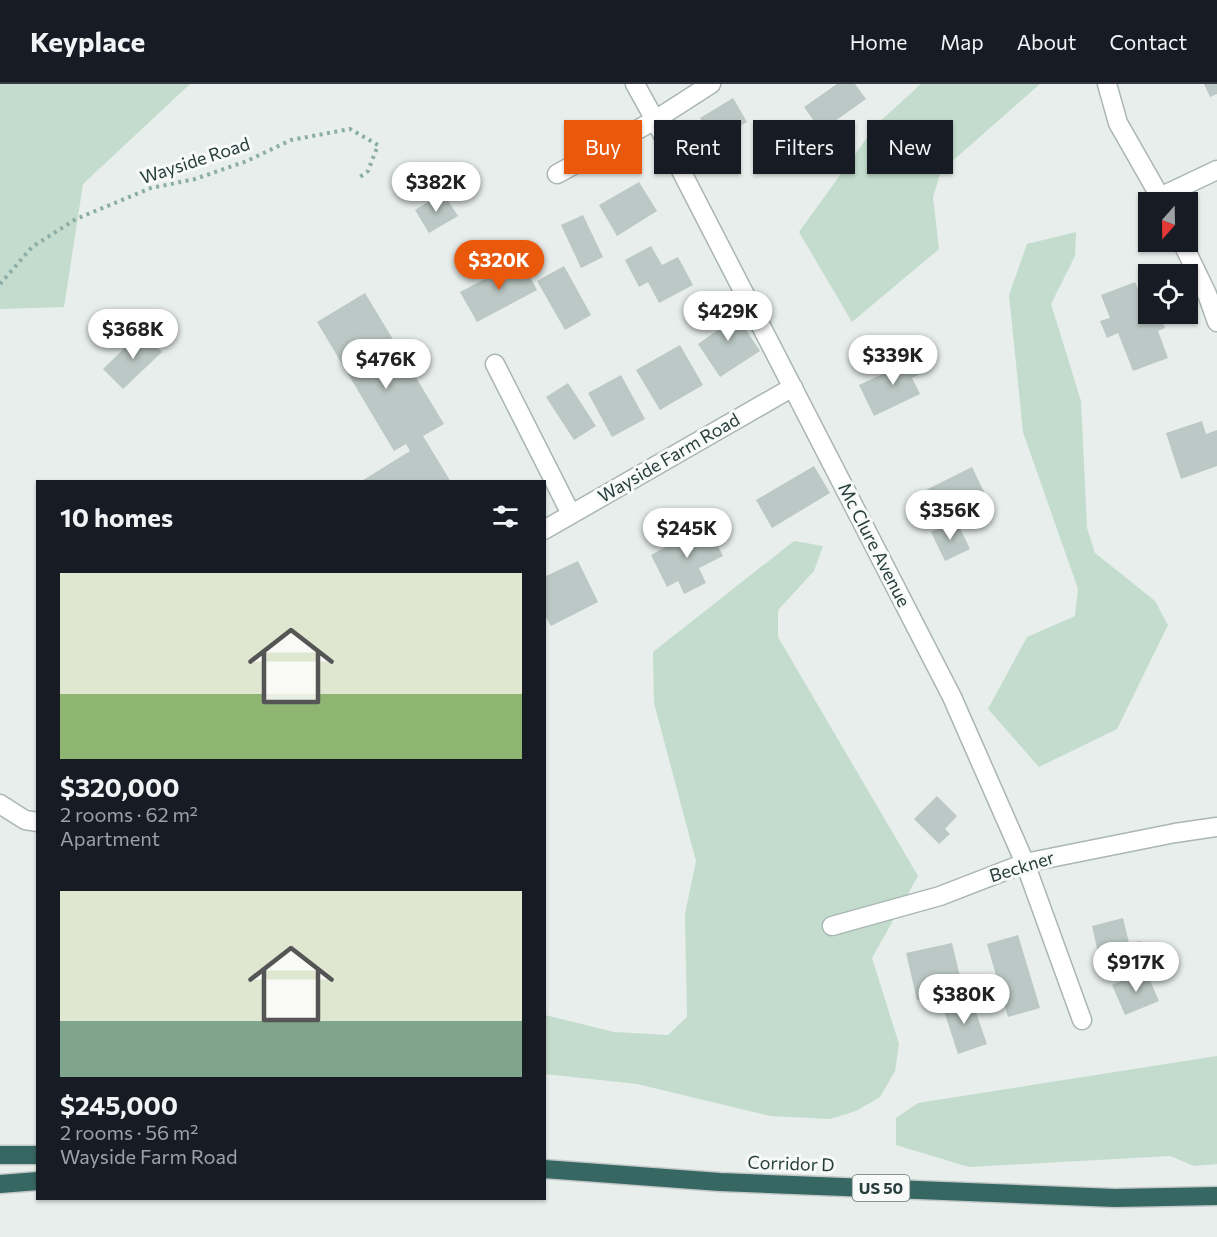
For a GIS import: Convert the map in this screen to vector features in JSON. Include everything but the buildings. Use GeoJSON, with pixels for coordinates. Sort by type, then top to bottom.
{"type":"FeatureCollection","features":[{"type":"Feature","properties":{"kind":"highway"},"geometry":{"type":"LineString","coordinates":[[0,1155],[36,1155]]}},
{"type":"Feature","properties":{"kind":"highway","name":"Corridor D"},"geometry":{"type":"LineString","coordinates":[[546,1169],[720,1182],[1079,1197],[1217,1196]]}},
{"type":"Feature","properties":{"kind":"highway"},"geometry":{"type":"LineString","coordinates":[[0,1184],[36,1181]]}},
{"type":"Feature","properties":{"kind":"street","name":"Mc Clure Avenue"},"geometry":{"type":"LineString","coordinates":[[635,84],[656,120]]}},
{"type":"Feature","properties":{"kind":"street"},"geometry":{"type":"LineString","coordinates":[[656,120],[711,84]]}},
{"type":"Feature","properties":{"kind":"street"},"geometry":{"type":"LineString","coordinates":[[1107,84],[1118,123],[1157,192]]}},
{"type":"Feature","properties":{"kind":"street"},"geometry":{"type":"LineString","coordinates":[[557,174],[654,121]]}},
{"type":"Feature","properties":{"kind":"street"},"geometry":{"type":"LineString","coordinates":[[1176,192],[1217,170]]}},
{"type":"Feature","properties":{"kind":"street","name":"Mc Clure Avenue"},"geometry":{"type":"LineString","coordinates":[[684,174],[952,697],[1025,863],[1082,1020]]}},
{"type":"Feature","properties":{"kind":"street"},"geometry":{"type":"LineString","coordinates":[[1187,252],[1208,294],[1217,322]]}},
{"type":"Feature","properties":{"kind":"street"},"geometry":{"type":"LineString","coordinates":[[495,364],[571,514]]}},
{"type":"Feature","properties":{"kind":"street","name":"Wayside Farm Road"},"geometry":{"type":"LineString","coordinates":[[546,529],[793,387]]}},
{"type":"Feature","properties":{"kind":"street"},"geometry":{"type":"LineString","coordinates":[[0,804],[25,820],[36,822]]}},
{"type":"Feature","properties":{"kind":"street","name":"Beckner"},"geometry":{"type":"LineString","coordinates":[[832,926],[940,896],[1025,863],[1175,833],[1217,827]]}},
{"type":"Feature","properties":{"kind":"path","name":"Wayside Road"},"geometry":{"type":"LineString","coordinates":[[0,284],[32,247],[76,219],[151,188],[195,179],[247,161],[291,140],[350,129],[378,145],[368,171],[357,179]]}},
{"type":"Feature","properties":{"kind":"green space"},"geometry":{"type":"Polygon","coordinates":[[[0,84],[190,84],[83,184],[64,307],[0,309],[0,84]]]}},
{"type":"Feature","properties":{"kind":"green space"},"geometry":{"type":"Polygon","coordinates":[[[921,84],[1040,84],[953,160],[953,120],[881,120],[921,84]]]}},
{"type":"Feature","properties":{"kind":"green space"},"geometry":{"type":"Polygon","coordinates":[[[867,138],[867,174],[940,174],[933,197],[939,249],[852,322],[799,232],[841,174],[855,174],[855,154],[867,138]]]}},
{"type":"Feature","properties":{"kind":"green space"},"geometry":{"type":"Polygon","coordinates":[[[1076,232],[1075,256],[1051,304],[1081,401],[1087,528],[1095,553],[1155,601],[1168,625],[1117,729],[1039,767],[988,709],[1027,637],[1075,616],[1078,589],[1023,432],[1009,295],[1027,244],[1076,232]]]}},
{"type":"Feature","properties":{"kind":"green space"},"geometry":{"type":"Polygon","coordinates":[[[794,541],[823,546],[814,571],[778,610],[778,637],[918,876],[872,958],[899,1044],[895,1071],[880,1097],[856,1111],[830,1119],[770,1116],[637,1084],[546,1074],[546,1015],[614,1032],[668,1035],[687,1017],[685,914],[696,861],[654,703],[653,652],[794,541]]]}},
{"type":"Feature","properties":{"kind":"green space"},"geometry":{"type":"Polygon","coordinates":[[[1217,1056],[1217,1164],[1194,1166],[1170,1156],[969,1167],[896,1145],[896,1118],[918,1103],[1217,1056]]]}}]}
